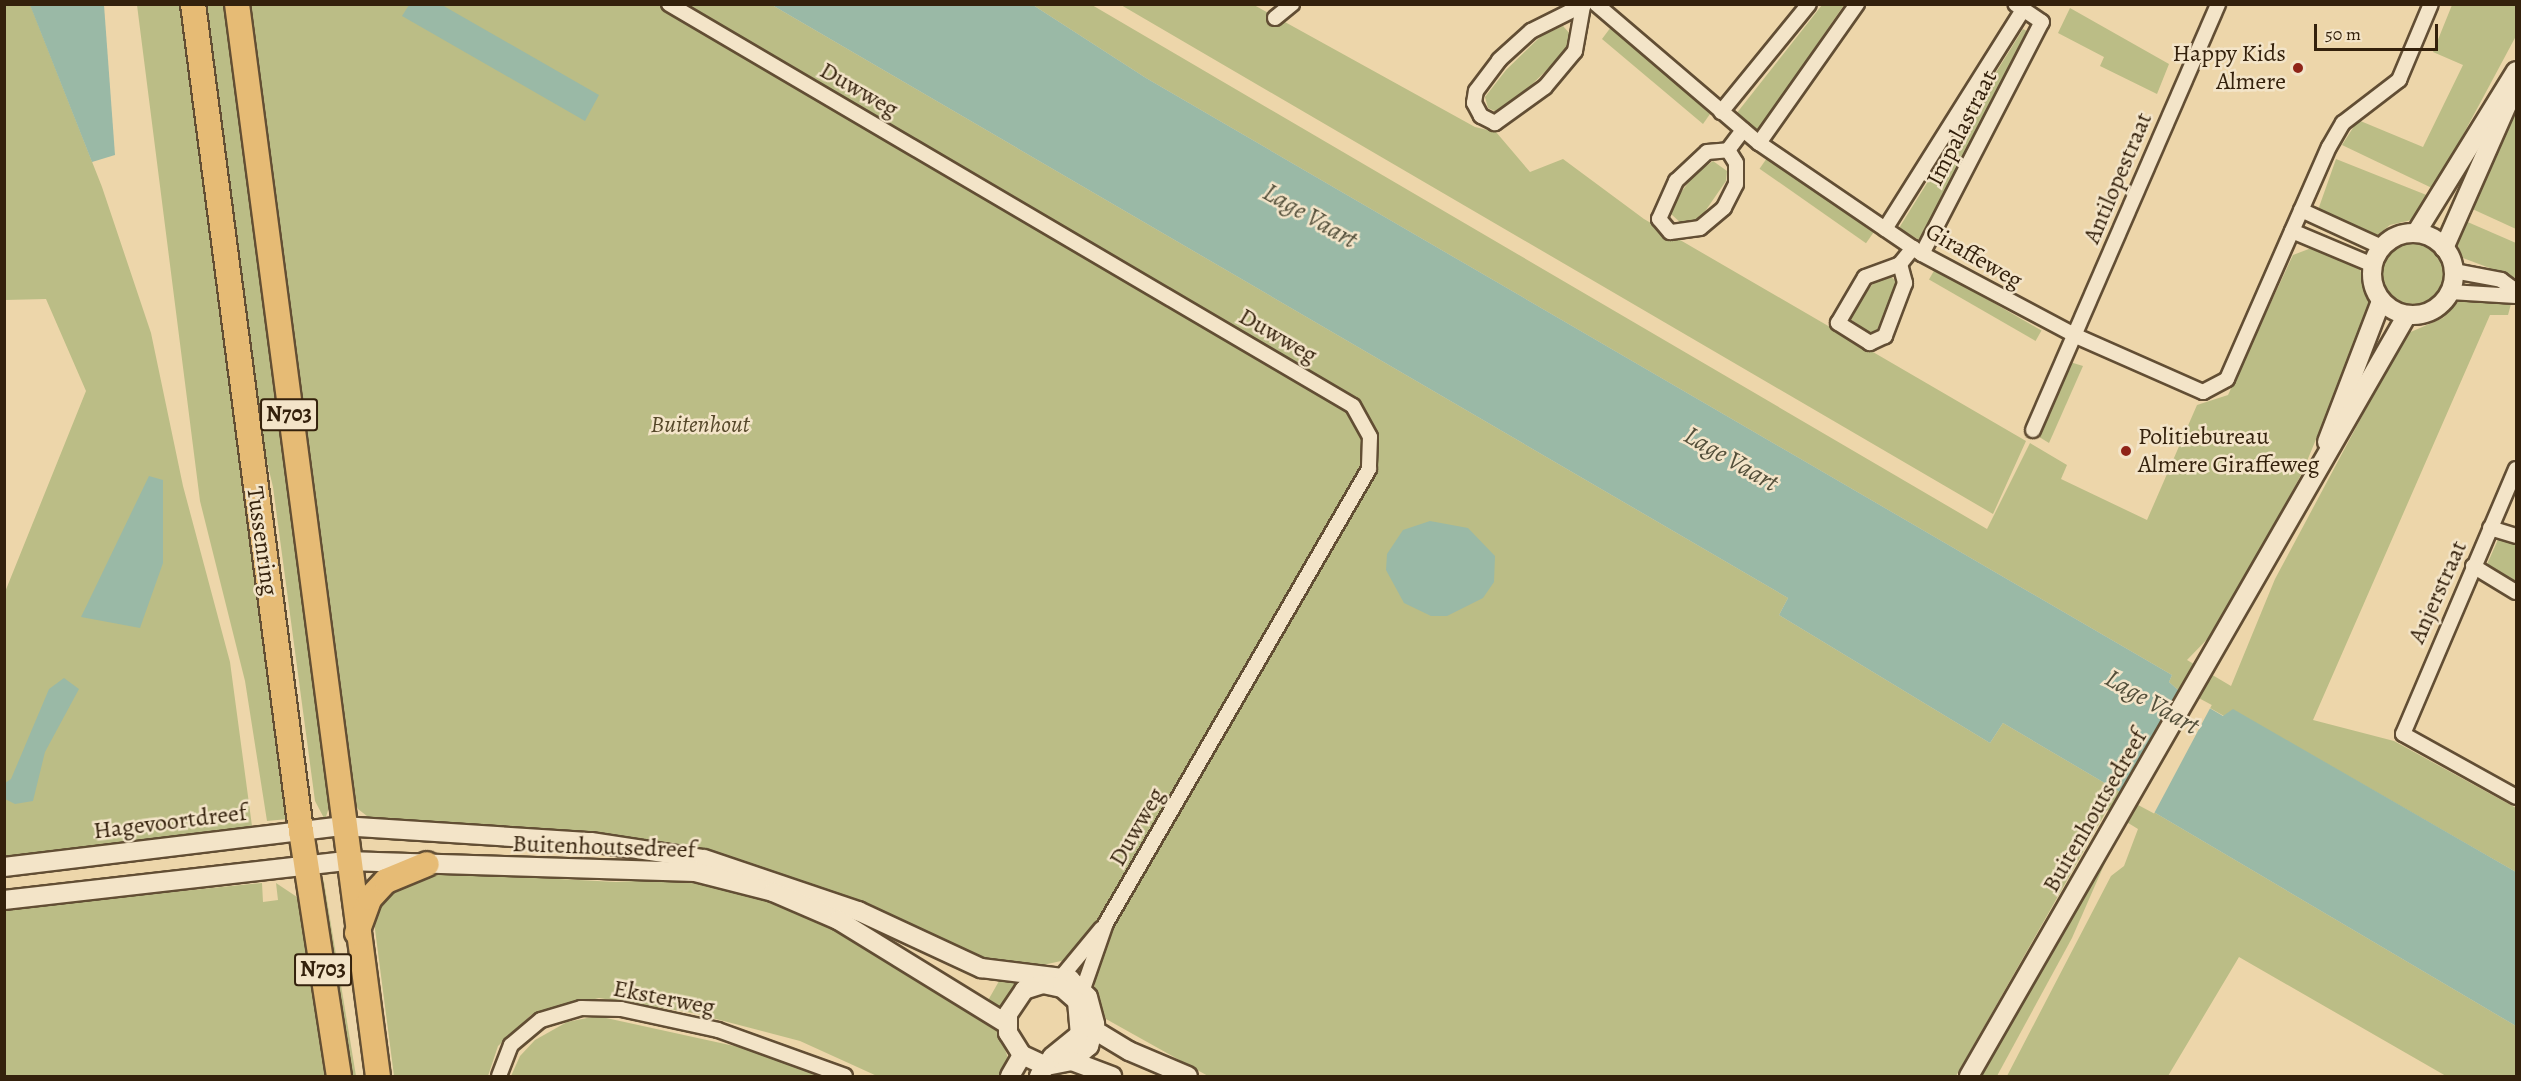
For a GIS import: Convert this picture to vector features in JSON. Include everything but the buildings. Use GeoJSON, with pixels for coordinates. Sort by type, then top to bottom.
{"type":"FeatureCollection","features":[{"type":"Feature","properties":{"kind":"highway","name":"Tussenring"},"geometry":{"type":"LineString","coordinates":[[193,4],[301,831],[339,1077]]}},
{"type":"Feature","properties":{"kind":"highway","name":"Tussenring"},"geometry":{"type":"LineString","coordinates":[[237,4],[346,861],[378,1077]]}},
{"type":"Feature","properties":{"kind":"highway"},"geometry":{"type":"LineString","coordinates":[[356,936],[370,898],[386,881],[427,864]]}},
{"type":"Feature","properties":{"kind":"main road"},"geometry":{"type":"LineString","coordinates":[[2416,233],[2445,248],[2454,271],[2450,292],[2425,314],[2407,315],[2381,301],[2373,265],[2382,247],[2416,233],[2517,71]]}},
{"type":"Feature","properties":{"kind":"main road"},"geometry":{"type":"LineString","coordinates":[[2445,248],[2517,85]]}},
{"type":"Feature","properties":{"kind":"main road","name":"Buitenhoutsedreef"},"geometry":{"type":"LineString","coordinates":[[2314,475],[2381,301]]}},
{"type":"Feature","properties":{"kind":"main road","name":"Buitenhoutsedreef"},"geometry":{"type":"LineString","coordinates":[[1969,1077],[2221,642],[2314,475],[2359,407],[2407,315]]}},
{"type":"Feature","properties":{"kind":"main road","name":"Hagevoortdreef"},"geometry":{"type":"LineString","coordinates":[[4,867],[342,826]]}},
{"type":"Feature","properties":{"kind":"main road","name":"Buitenhoutsedreef"},"geometry":{"type":"LineString","coordinates":[[342,826],[651,848],[775,886],[981,968],[1027,983]]}},
{"type":"Feature","properties":{"kind":"main road","name":"Buitenhoutsedreef"},"geometry":{"type":"LineString","coordinates":[[306,864],[346,861],[650,869],[742,876]]}},
{"type":"Feature","properties":{"kind":"main road"},"geometry":{"type":"LineString","coordinates":[[4,900],[306,864]]}},
{"type":"Feature","properties":{"kind":"main road","name":"Buitenhoutsedreef"},"geometry":{"type":"LineString","coordinates":[[775,886],[838,920],[1006,1024]]}},
{"type":"Feature","properties":{"kind":"main road"},"geometry":{"type":"LineString","coordinates":[[1058,980],[1077,1001],[1090,1023],[1188,1077]]}},
{"type":"Feature","properties":{"kind":"main road"},"geometry":{"type":"LineString","coordinates":[[1058,980],[1083,989],[1090,1023],[1089,1046],[1072,1061],[1042,1071],[1022,1055],[1006,1024],[1027,983],[1058,980]]}},
{"type":"Feature","properties":{"kind":"main road"},"geometry":{"type":"LineString","coordinates":[[1042,1071],[1077,1041],[1090,1023]]}},
{"type":"Feature","properties":{"kind":"main road"},"geometry":{"type":"LineString","coordinates":[[1010,1077],[1022,1055]]}},
{"type":"Feature","properties":{"kind":"main road"},"geometry":{"type":"LineString","coordinates":[[1072,1061],[1112,1077]]}},
{"type":"Feature","properties":{"kind":"street","name":"Duwweg"},"geometry":{"type":"LineString","coordinates":[[669,4],[1353,406],[1370,437],[1369,469],[1106,923],[1058,980]]}},
{"type":"Feature","properties":{"kind":"street"},"geometry":{"type":"LineString","coordinates":[[1275,18],[1292,4]]}},
{"type":"Feature","properties":{"kind":"street"},"geometry":{"type":"LineString","coordinates":[[1721,112],[1809,4]]}},
{"type":"Feature","properties":{"kind":"street"},"geometry":{"type":"LineString","coordinates":[[1759,143],[1857,4]]}},
{"type":"Feature","properties":{"kind":"street","name":"Antilopestraat"},"geometry":{"type":"LineString","coordinates":[[2033,430],[2076,336],[2218,4]]}},
{"type":"Feature","properties":{"kind":"street","name":"Giraffeweg"},"geometry":{"type":"LineString","coordinates":[[1596,6],[1759,143],[1918,251],[2076,336],[2186,389],[2216,389],[2227,379],[2301,210],[2343,123],[2399,80],[2431,4]]}},
{"type":"Feature","properties":{"kind":"street"},"geometry":{"type":"LineString","coordinates":[[1596,6],[1575,51],[1545,87],[1496,123],[1481,116],[1473,103],[1476,91],[1499,60],[1530,31],[1596,6]]}},
{"type":"Feature","properties":{"kind":"street","name":"Impalastraat"},"geometry":{"type":"LineString","coordinates":[[1885,229],[2030,12]]}},
{"type":"Feature","properties":{"kind":"street","name":"Impalastraat"},"geometry":{"type":"LineString","coordinates":[[1900,264],[1918,251],[2030,12]]}},
{"type":"Feature","properties":{"kind":"street"},"geometry":{"type":"LineString","coordinates":[[1728,150],[1736,163],[1736,184],[1724,207],[1700,228],[1670,232],[1659,219],[1676,181],[1707,152],[1728,150],[1743,130]]}},
{"type":"Feature","properties":{"kind":"street"},"geometry":{"type":"LineString","coordinates":[[2301,210],[2382,247]]}},
{"type":"Feature","properties":{"kind":"street"},"geometry":{"type":"LineString","coordinates":[[2292,231],[2373,265]]}},
{"type":"Feature","properties":{"kind":"street"},"geometry":{"type":"LineString","coordinates":[[1900,264],[1905,283],[1885,336],[1870,343],[1838,323],[1865,277],[1900,264]]}},
{"type":"Feature","properties":{"kind":"street"},"geometry":{"type":"LineString","coordinates":[[2454,271],[2501,280],[2517,291]]}},
{"type":"Feature","properties":{"kind":"street"},"geometry":{"type":"LineString","coordinates":[[2450,292],[2517,296]]}},
{"type":"Feature","properties":{"kind":"street","name":"Anjerstraat"},"geometry":{"type":"LineString","coordinates":[[2517,469],[2473,566],[2403,734],[2517,797]]}},
{"type":"Feature","properties":{"kind":"street"},"geometry":{"type":"LineString","coordinates":[[2490,528],[2517,536]]}},
{"type":"Feature","properties":{"kind":"street"},"geometry":{"type":"LineString","coordinates":[[2473,566],[2517,592]]}},
{"type":"Feature","properties":{"kind":"street","name":"Duwweg"},"geometry":{"type":"LineString","coordinates":[[1083,989],[1106,923]]}},
{"type":"Feature","properties":{"kind":"street","name":"Eksterweg"},"geometry":{"type":"LineString","coordinates":[[499,1077],[511,1045],[541,1020],[581,1008],[621,1009],[718,1030],[845,1077]]}},
{"type":"Feature","properties":{"kind":"green space"},"geometry":{"type":"Polygon","coordinates":[[[30,4],[102,187],[151,333],[183,486],[230,662],[252,826],[5,861],[5,592],[86,391],[46,299],[5,300],[5,5],[30,4]]]}},
{"type":"Feature","properties":{"kind":"green space"},"geometry":{"type":"Polygon","coordinates":[[[137,5],[185,5],[288,819],[267,821],[245,681],[200,501],[137,5]]]}},
{"type":"Feature","properties":{"kind":"green space"},"geometry":{"type":"Polygon","coordinates":[[[207,5],[224,5],[329,807],[325,820],[315,801],[273,487],[256,416],[207,5]]]}},
{"type":"Feature","properties":{"kind":"green space","name":"Buitenhout"},"geometry":{"type":"Polygon","coordinates":[[[250,5],[772,5],[1788,598],[1779,615],[1990,743],[2003,723],[2516,1026],[2516,1076],[2446,1076],[2239,957],[2168,1076],[2007,1076],[2111,876],[2124,866],[2138,829],[2107,810],[1956,1076],[1208,1076],[1106,1019],[1094,993],[1096,971],[1070,959],[1025,969],[996,1024],[1008,1058],[1003,1076],[877,1076],[800,1041],[693,1013],[599,998],[531,1015],[498,1046],[488,1076],[394,1076],[373,914],[380,897],[428,872],[616,882],[690,878],[745,888],[855,935],[982,1011],[1007,967],[717,854],[593,832],[372,820],[358,809],[350,796],[250,5]]]}},
{"type":"Feature","properties":{"kind":"green space"},"geometry":{"type":"Polygon","coordinates":[[[1033,5],[1092,5],[1987,529],[2030,443],[2067,465],[2061,479],[2147,520],[2197,405],[2228,395],[2293,255],[2314,247],[2358,264],[2372,305],[2302,473],[2219,627],[2187,660],[2231,686],[2275,579],[2406,334],[2443,318],[2463,297],[2495,297],[2511,304],[2508,315],[2490,315],[2313,720],[2394,741],[2516,808],[2516,872],[2233,710],[2224,716],[2177,689],[2169,682],[2172,675],[1146,78],[1033,5]]]}},
{"type":"Feature","properties":{"kind":"green space"},"geometry":{"type":"Polygon","coordinates":[[[1121,5],[1254,5],[1475,127],[1496,132],[1530,172],[1563,159],[1644,219],[2026,441],[1993,514],[1121,5]]]}},
{"type":"Feature","properties":{"kind":"green space"},"geometry":{"type":"Polygon","coordinates":[[[1822,5],[1844,5],[1758,130],[1736,114],[1822,5]]]}},
{"type":"Feature","properties":{"kind":"green space"},"geometry":{"type":"Polygon","coordinates":[[[2452,5],[2516,5],[2516,36],[2434,189],[2342,145],[2358,120],[2423,147],[2463,65],[2433,52],[2452,5]]]}},
{"type":"Feature","properties":{"kind":"green space"},"geometry":{"type":"Polygon","coordinates":[[[2070,8],[2169,64],[2157,94],[2100,66],[2104,57],[2058,33],[2070,8]]]}},
{"type":"Feature","properties":{"kind":"green space"},"geometry":{"type":"Polygon","coordinates":[[[1563,26],[1571,35],[1566,51],[1510,106],[1499,113],[1488,108],[1485,97],[1506,70],[1541,36],[1563,26]]]}},
{"type":"Feature","properties":{"kind":"green space"},"geometry":{"type":"Polygon","coordinates":[[[1611,27],[1710,114],[1703,124],[1602,39],[1611,27]]]}},
{"type":"Feature","properties":{"kind":"green space"},"geometry":{"type":"Polygon","coordinates":[[[2023,29],[2027,31],[1921,241],[1899,228],[2023,29]]]}},
{"type":"Feature","properties":{"kind":"green space"},"geometry":{"type":"Polygon","coordinates":[[[2516,103],[2516,229],[2468,207],[2516,103]]]}},
{"type":"Feature","properties":{"kind":"green space"},"geometry":{"type":"Polygon","coordinates":[[[1767,158],[1873,233],[1866,243],[1760,169],[1767,158]]]}},
{"type":"Feature","properties":{"kind":"green space"},"geometry":{"type":"Polygon","coordinates":[[[2336,159],[2429,196],[2416,219],[2390,225],[2375,237],[2318,210],[2336,159]]]}},
{"type":"Feature","properties":{"kind":"green space"},"geometry":{"type":"Polygon","coordinates":[[[1713,161],[1727,171],[1726,181],[1697,223],[1682,224],[1671,214],[1673,203],[1694,175],[1713,161]]]}},
{"type":"Feature","properties":{"kind":"green space"},"geometry":{"type":"Polygon","coordinates":[[[2463,220],[2516,243],[2516,278],[2463,258],[2455,239],[2463,220]]]}},
{"type":"Feature","properties":{"kind":"green space"},"geometry":{"type":"Polygon","coordinates":[[[2407,242],[2419,242],[2435,251],[2442,261],[2444,273],[2442,285],[2435,295],[2419,304],[2407,304],[2396,299],[2387,290],[2382,279],[2382,267],[2387,256],[2396,247],[2407,242]]]}},
{"type":"Feature","properties":{"kind":"green space"},"geometry":{"type":"Polygon","coordinates":[[[1935,269],[2042,330],[2036,341],[1929,279],[1935,269]]]}},
{"type":"Feature","properties":{"kind":"green space"},"geometry":{"type":"Polygon","coordinates":[[[1889,275],[1897,282],[1874,337],[1848,317],[1878,277],[1889,275]]]}},
{"type":"Feature","properties":{"kind":"green space"},"geometry":{"type":"Polygon","coordinates":[[[2070,362],[2083,366],[2049,443],[2036,435],[2070,362]]]}},
{"type":"Feature","properties":{"kind":"green space"},"geometry":{"type":"Polygon","coordinates":[[[2500,535],[2516,541],[2516,587],[2484,571],[2500,535]]]}},
{"type":"Feature","properties":{"kind":"green space"},"geometry":{"type":"Polygon","coordinates":[[[2108,856],[2072,938],[1997,1076],[1977,1076],[2108,856]]]}},
{"type":"Feature","properties":{"kind":"green space"},"geometry":{"type":"Polygon","coordinates":[[[319,868],[324,882],[356,1076],[343,1076],[319,868]]]}},
{"type":"Feature","properties":{"kind":"green space"},"geometry":{"type":"Polygon","coordinates":[[[262,883],[263,902],[278,900],[276,883],[303,901],[327,1076],[5,1076],[5,909],[262,883]]]}},
{"type":"Feature","properties":{"kind":"green space"},"geometry":{"type":"Polygon","coordinates":[[[597,1016],[776,1055],[830,1076],[511,1076],[520,1056],[535,1040],[567,1022],[597,1016]]]}},
{"type":"Feature","properties":{"kind":"water"},"geometry":{"type":"Polygon","coordinates":[[[30,5],[104,5],[115,155],[92,162],[30,5]]]}},
{"type":"Feature","properties":{"kind":"water"},"geometry":{"type":"Polygon","coordinates":[[[409,5],[442,5],[599,95],[585,121],[402,16],[409,5]]]}},
{"type":"Feature","properties":{"kind":"water","name":"Lage Vaart"},"geometry":{"type":"Polygon","coordinates":[[[772,5],[1033,5],[1146,78],[2172,675],[2169,682],[2177,689],[2223,716],[2233,709],[2516,872],[2516,1026],[2003,723],[1990,743],[1779,615],[1788,598],[772,5]]]}},
{"type":"Feature","properties":{"kind":"water"},"geometry":{"type":"Polygon","coordinates":[[[149,476],[163,480],[163,563],[140,628],[81,617],[149,476]]]}},
{"type":"Feature","properties":{"kind":"water"},"geometry":{"type":"Polygon","coordinates":[[[1430,521],[1468,528],[1495,556],[1494,582],[1483,598],[1447,616],[1431,616],[1404,603],[1386,570],[1387,554],[1403,530],[1430,521]]]}},
{"type":"Feature","properties":{"kind":"water"},"geometry":{"type":"Polygon","coordinates":[[[64,678],[79,689],[45,752],[33,801],[15,804],[5,799],[5,783],[11,779],[49,689],[64,678]]]}},
{"type":"Feature","properties":{"kind":"pier"},"geometry":{"type":"Polygon","coordinates":[[[2180,688],[2212,705],[2154,814],[2122,797],[2180,688]]]}},
{"type":"Feature","properties":{"kind":"place","name":"Happy Kids Almere"},"geometry":{"type":"Point","coordinates":[2298,68]}},
{"type":"Feature","properties":{"kind":"place","name":"Politiebureau Almere Giraffeweg"},"geometry":{"type":"Point","coordinates":[2126,451]}}]}
